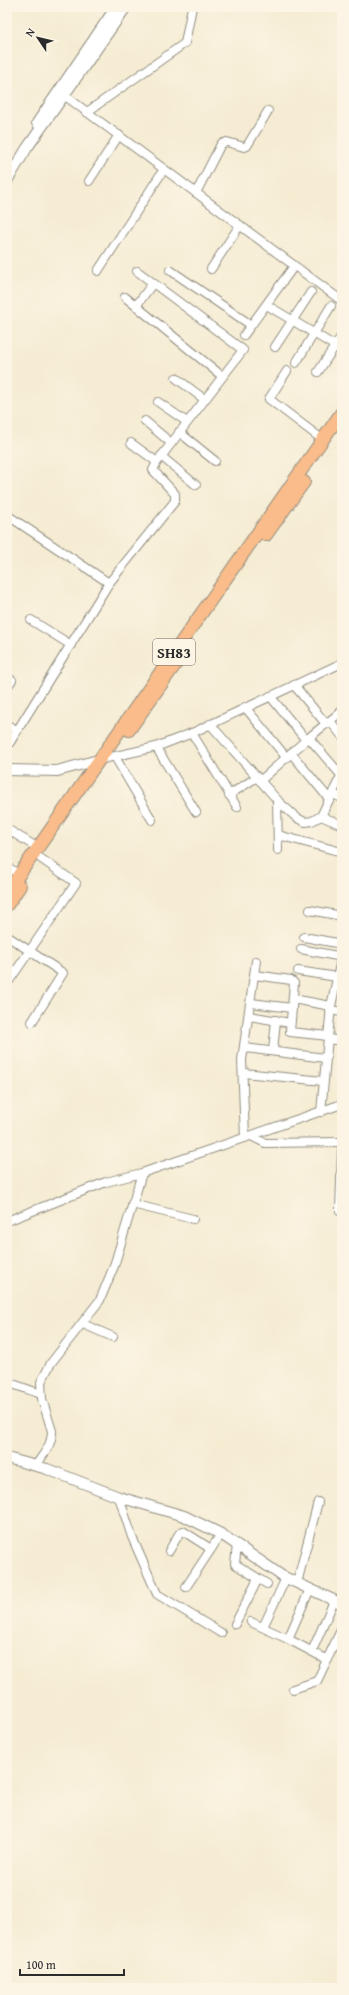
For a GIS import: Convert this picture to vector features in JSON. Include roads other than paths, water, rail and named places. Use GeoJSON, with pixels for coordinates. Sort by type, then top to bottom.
{"type":"FeatureCollection","features":[{"type":"Feature","properties":{"kind":"main road","name":"SH83"},"geometry":{"type":"LineString","coordinates":[[7,905],[39,853],[107,758],[342,412]]}},
{"type":"Feature","properties":{"kind":"main road","name":"SH83"},"geometry":{"type":"LineString","coordinates":[[210,608],[342,426]]}},
{"type":"Feature","properties":{"kind":"main road","name":"SH83"},"geometry":{"type":"LineString","coordinates":[[7,892],[19,874],[39,853]]}},
{"type":"Feature","properties":{"kind":"street"},"geometry":{"type":"LineString","coordinates":[[7,181],[116,7]]}},
{"type":"Feature","properties":{"kind":"street"},"geometry":{"type":"LineString","coordinates":[[7,170],[61,93],[126,7]]}},
{"type":"Feature","properties":{"kind":"street"},"geometry":{"type":"LineString","coordinates":[[87,112],[185,43],[192,7]]}},
{"type":"Feature","properties":{"kind":"street"},"geometry":{"type":"LineString","coordinates":[[61,93],[342,301]]}},
{"type":"Feature","properties":{"kind":"street"},"geometry":{"type":"LineString","coordinates":[[196,193],[221,144],[227,142],[244,147],[246,146],[268,111]]}},
{"type":"Feature","properties":{"kind":"street"},"geometry":{"type":"LineString","coordinates":[[89,181],[119,135]]}},
{"type":"Feature","properties":{"kind":"street"},"geometry":{"type":"LineString","coordinates":[[98,271],[164,169]]}},
{"type":"Feature","properties":{"kind":"street"},"geometry":{"type":"LineString","coordinates":[[211,269],[240,226]]}},
{"type":"Feature","properties":{"kind":"street"},"geometry":{"type":"LineString","coordinates":[[244,335],[294,266]]}},
{"type":"Feature","properties":{"kind":"street"},"geometry":{"type":"LineString","coordinates":[[170,270],[251,326]]}},
{"type":"Feature","properties":{"kind":"street"},"geometry":{"type":"LineString","coordinates":[[7,747],[109,584],[175,501],[176,494],[153,470],[159,459],[179,432],[243,350],[241,347],[137,271]]}},
{"type":"Feature","properties":{"kind":"street"},"geometry":{"type":"LineString","coordinates":[[136,306],[153,283]]}},
{"type":"Feature","properties":{"kind":"street"},"geometry":{"type":"LineString","coordinates":[[275,347],[311,292]]}},
{"type":"Feature","properties":{"kind":"street"},"geometry":{"type":"LineString","coordinates":[[125,297],[222,376]]}},
{"type":"Feature","properties":{"kind":"street"},"geometry":{"type":"LineString","coordinates":[[296,363],[331,306]]}},
{"type":"Feature","properties":{"kind":"street"},"geometry":{"type":"LineString","coordinates":[[270,307],[339,348]]}},
{"type":"Feature","properties":{"kind":"street"},"geometry":{"type":"LineString","coordinates":[[318,372],[339,348],[342,335]]}},
{"type":"Feature","properties":{"kind":"street"},"geometry":{"type":"LineString","coordinates":[[287,371],[269,399],[323,440]]}},
{"type":"Feature","properties":{"kind":"street"},"geometry":{"type":"LineString","coordinates":[[176,378],[204,400]]}},
{"type":"Feature","properties":{"kind":"street"},"geometry":{"type":"LineString","coordinates":[[158,402],[187,422]]}},
{"type":"Feature","properties":{"kind":"street"},"geometry":{"type":"LineString","coordinates":[[145,421],[171,443]]}},
{"type":"Feature","properties":{"kind":"street"},"geometry":{"type":"LineString","coordinates":[[179,432],[215,461]]}},
{"type":"Feature","properties":{"kind":"street"},"geometry":{"type":"LineString","coordinates":[[131,443],[159,459],[196,485]]}},
{"type":"Feature","properties":{"kind":"street"},"geometry":{"type":"LineString","coordinates":[[7,515],[109,584]]}},
{"type":"Feature","properties":{"kind":"street"},"geometry":{"type":"LineString","coordinates":[[31,620],[71,645]]}},
{"type":"Feature","properties":{"kind":"street"},"geometry":{"type":"LineString","coordinates":[[7,770],[57,771],[156,747],[192,733],[342,663]]}},
{"type":"Feature","properties":{"kind":"street"},"geometry":{"type":"LineString","coordinates":[[294,685],[342,736]]}},
{"type":"Feature","properties":{"kind":"street"},"geometry":{"type":"LineString","coordinates":[[210,724],[277,800],[297,818],[305,822],[312,821],[321,816],[332,797],[342,774],[307,739],[270,696]]}},
{"type":"Feature","properties":{"kind":"street"},"geometry":{"type":"LineString","coordinates":[[245,707],[288,755],[332,797],[342,798]]}},
{"type":"Feature","properties":{"kind":"street"},"geometry":{"type":"LineString","coordinates":[[229,795],[259,779],[342,711]]}},
{"type":"Feature","properties":{"kind":"street"},"geometry":{"type":"LineString","coordinates":[[192,733],[236,807]]}},
{"type":"Feature","properties":{"kind":"street"},"geometry":{"type":"LineString","coordinates":[[156,747],[196,812]]}},
{"type":"Feature","properties":{"kind":"street"},"geometry":{"type":"LineString","coordinates":[[107,758],[152,820]]}},
{"type":"Feature","properties":{"kind":"street"},"geometry":{"type":"LineString","coordinates":[[277,800],[278,850]]}},
{"type":"Feature","properties":{"kind":"street"},"geometry":{"type":"LineString","coordinates":[[321,816],[342,825]]}},
{"type":"Feature","properties":{"kind":"street"},"geometry":{"type":"LineString","coordinates":[[7,828],[76,883],[8,979]]}},
{"type":"Feature","properties":{"kind":"street"},"geometry":{"type":"LineString","coordinates":[[278,835],[342,852]]}},
{"type":"Feature","properties":{"kind":"street"},"geometry":{"type":"LineString","coordinates":[[7,867],[19,874]]}},
{"type":"Feature","properties":{"kind":"street"},"geometry":{"type":"LineString","coordinates":[[310,910],[342,916]]}},
{"type":"Feature","properties":{"kind":"street"},"geometry":{"type":"LineString","coordinates":[[7,936],[30,950],[63,974],[32,1022]]}},
{"type":"Feature","properties":{"kind":"street"},"geometry":{"type":"LineString","coordinates":[[304,937],[342,944]]}},
{"type":"Feature","properties":{"kind":"street"},"geometry":{"type":"LineString","coordinates":[[301,949],[342,956],[338,980],[330,1008],[321,1112]]}},
{"type":"Feature","properties":{"kind":"street"},"geometry":{"type":"LineString","coordinates":[[248,1137],[242,1060],[250,1016],[256,961]]}},
{"type":"Feature","properties":{"kind":"street"},"geometry":{"type":"LineString","coordinates":[[298,970],[338,980]]}},
{"type":"Feature","properties":{"kind":"street"},"geometry":{"type":"LineString","coordinates":[[255,975],[291,980],[294,985],[290,1032],[342,1041]]}},
{"type":"Feature","properties":{"kind":"street"},"geometry":{"type":"LineString","coordinates":[[251,1003],[292,1003],[330,1008],[342,1012]]}},
{"type":"Feature","properties":{"kind":"street"},"geometry":{"type":"LineString","coordinates":[[250,1016],[290,1023]]}},
{"type":"Feature","properties":{"kind":"street"},"geometry":{"type":"LineString","coordinates":[[273,1051],[276,1020]]}},
{"type":"Feature","properties":{"kind":"street"},"geometry":{"type":"LineString","coordinates":[[245,1048],[325,1058]]}},
{"type":"Feature","properties":{"kind":"street"},"geometry":{"type":"LineString","coordinates":[[243,1073],[323,1081]]}},
{"type":"Feature","properties":{"kind":"street"},"geometry":{"type":"LineString","coordinates":[[7,1221],[106,1182],[142,1173],[342,1104]]}},
{"type":"Feature","properties":{"kind":"street"},"geometry":{"type":"LineString","coordinates":[[248,1137],[265,1143],[342,1142]]}},
{"type":"Feature","properties":{"kind":"street"},"geometry":{"type":"LineString","coordinates":[[340,1211],[342,1150]]}},
{"type":"Feature","properties":{"kind":"street"},"geometry":{"type":"LineString","coordinates":[[35,1466],[47,1451],[52,1438],[52,1431],[41,1394],[41,1382],[45,1373],[97,1306],[103,1294],[114,1266],[142,1173]]}},
{"type":"Feature","properties":{"kind":"street"},"geometry":{"type":"LineString","coordinates":[[132,1204],[193,1219]]}},
{"type":"Feature","properties":{"kind":"street"},"geometry":{"type":"LineString","coordinates":[[83,1324],[113,1336]]}},
{"type":"Feature","properties":{"kind":"street"},"geometry":{"type":"LineString","coordinates":[[7,1382],[41,1394]]}},
{"type":"Feature","properties":{"kind":"street"},"geometry":{"type":"LineString","coordinates":[[7,1458],[35,1466],[119,1497],[184,1516],[221,1534],[286,1578],[338,1603],[312,1651]]}},
{"type":"Feature","properties":{"kind":"street"},"geometry":{"type":"LineString","coordinates":[[119,1497],[132,1537],[157,1594],[220,1633]]}},
{"type":"Feature","properties":{"kind":"street"},"geometry":{"type":"LineString","coordinates":[[297,1583],[318,1502]]}},
{"type":"Feature","properties":{"kind":"street"},"geometry":{"type":"LineString","coordinates":[[169,1551],[179,1534],[183,1531],[211,1549]]}},
{"type":"Feature","properties":{"kind":"street"},"geometry":{"type":"LineString","coordinates":[[186,1587],[221,1534]]}},
{"type":"Feature","properties":{"kind":"street"},"geometry":{"type":"LineString","coordinates":[[237,1544],[235,1564],[267,1584]]}},
{"type":"Feature","properties":{"kind":"street"},"geometry":{"type":"LineString","coordinates":[[263,1627],[286,1578]]}},
{"type":"Feature","properties":{"kind":"street"},"geometry":{"type":"LineString","coordinates":[[235,1624],[258,1579]]}},
{"type":"Feature","properties":{"kind":"street"},"geometry":{"type":"LineString","coordinates":[[288,1639],[310,1589]]}},
{"type":"Feature","properties":{"kind":"street"},"geometry":{"type":"LineString","coordinates":[[251,1622],[328,1660]]}},
{"type":"Feature","properties":{"kind":"street"},"geometry":{"type":"LineString","coordinates":[[293,1689],[317,1681],[342,1628]]}}]}
